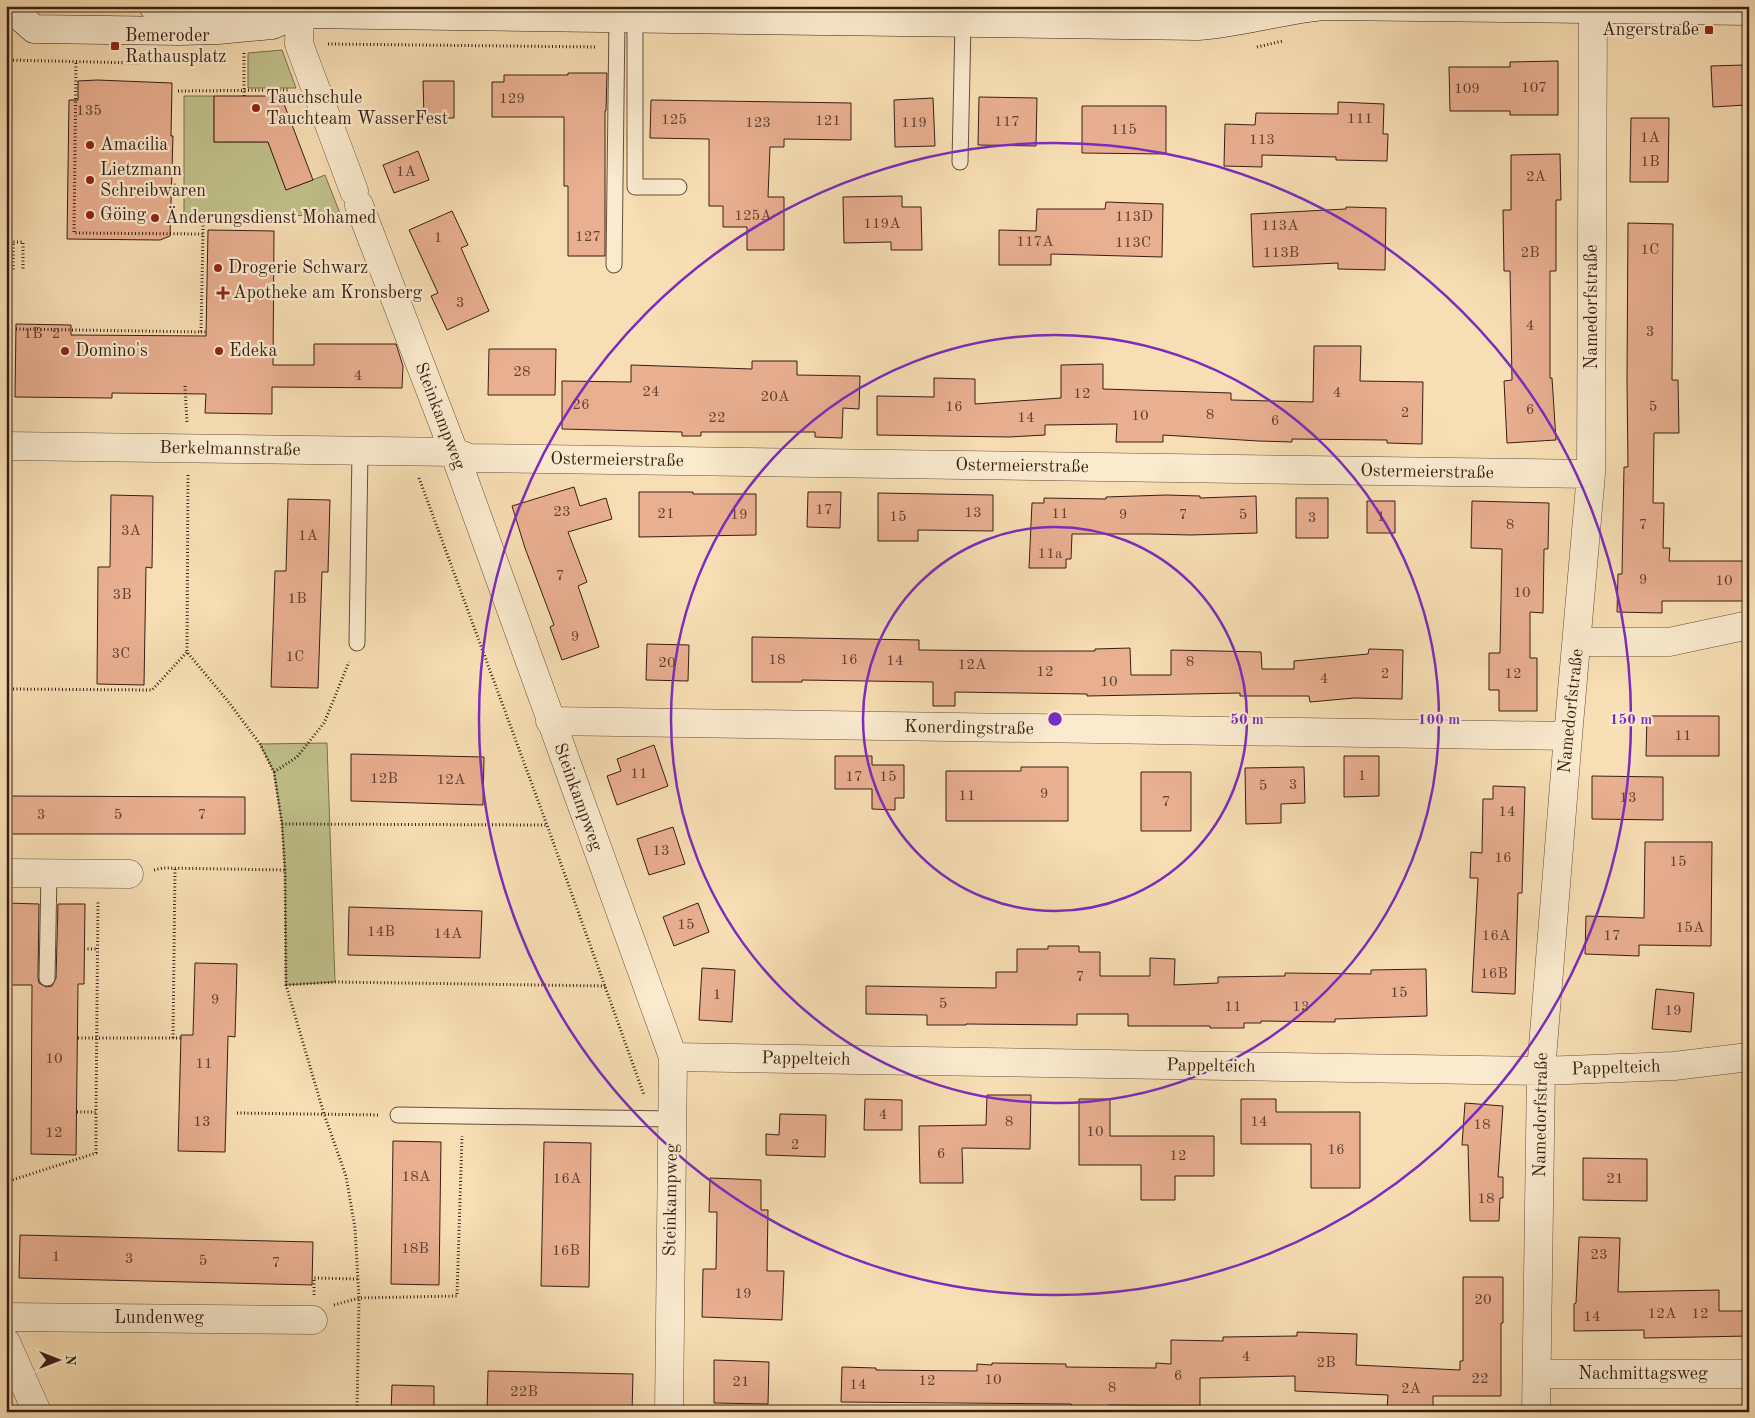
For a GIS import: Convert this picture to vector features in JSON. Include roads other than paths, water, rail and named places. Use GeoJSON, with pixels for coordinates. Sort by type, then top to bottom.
{"type":"FeatureCollection","features":[{"type":"Feature","properties":{"kind":"street"},"geometry":{"type":"LineString","coordinates":[[153,6],[277,8],[300,14],[1198,26],[1226,24],[1257,12],[1324,6]]}},
{"type":"Feature","properties":{"kind":"street"},"geometry":{"type":"LineString","coordinates":[[1328,6],[1593,10],[1702,8],[1749,11]]}},
{"type":"Feature","properties":{"kind":"street","name":"Namedorfstraße"},"geometry":{"type":"LineString","coordinates":[[1536,1412],[1541,1071],[1568,736],[1592,474],[1593,10]]}},
{"type":"Feature","properties":{"kind":"street"},"geometry":{"type":"LineString","coordinates":[[19,12],[34,29],[179,31],[218,30],[272,24],[300,14]]}},
{"type":"Feature","properties":{"kind":"street","name":"Steinkampweg"},"geometry":{"type":"LineString","coordinates":[[300,14],[299,44],[454,452],[673,1057],[662,1119],[669,1412]]}},
{"type":"Feature","properties":{"kind":"street","name":"Berkelmannstraße"},"geometry":{"type":"LineString","coordinates":[[6,446],[454,452]]}},
{"type":"Feature","properties":{"kind":"street","name":"Ostermeierstraße"},"geometry":{"type":"LineString","coordinates":[[454,452],[470,458],[1592,474]]}},
{"type":"Feature","properties":{"kind":"street"},"geometry":{"type":"LineString","coordinates":[[1577,642],[1669,642],[1749,625]]}},
{"type":"Feature","properties":{"kind":"street","name":"Konerdingstraße"},"geometry":{"type":"LineString","coordinates":[[550,721],[1568,736]]}},
{"type":"Feature","properties":{"kind":"street"},"geometry":{"type":"LineString","coordinates":[[6,873],[129,874]]}},
{"type":"Feature","properties":{"kind":"street","name":"Pappelteich"},"geometry":{"type":"LineString","coordinates":[[673,1057],[1541,1071],[1674,1066],[1749,1057]]}},
{"type":"Feature","properties":{"kind":"street","name":"Lundenweg"},"geometry":{"type":"LineString","coordinates":[[6,1317],[313,1320]]}},
{"type":"Feature","properties":{"kind":"street"},"geometry":{"type":"LineString","coordinates":[[6,1342],[37,1412]]}},
{"type":"Feature","properties":{"kind":"street","name":"Nachmittagsweg"},"geometry":{"type":"LineString","coordinates":[[1537,1374],[1749,1374]]}},
{"type":"Feature","properties":{"kind":"lane"},"geometry":{"type":"LineString","coordinates":[[626,19],[635,187],[679,187]]}},
{"type":"Feature","properties":{"kind":"lane"},"geometry":{"type":"LineString","coordinates":[[614,265],[626,19]]}},
{"type":"Feature","properties":{"kind":"lane"},"geometry":{"type":"LineString","coordinates":[[960,162],[963,24]]}},
{"type":"Feature","properties":{"kind":"lane"},"geometry":{"type":"LineString","coordinates":[[357,644],[360,451]]}},
{"type":"Feature","properties":{"kind":"lane"},"geometry":{"type":"LineString","coordinates":[[47,978],[49,874]]}},
{"type":"Feature","properties":{"kind":"lane"},"geometry":{"type":"LineString","coordinates":[[398,1115],[662,1119]]}},
{"type":"Feature","properties":{"kind":"place","name":"Angerstraße"},"geometry":{"type":"Point","coordinates":[1709,30]}},
{"type":"Feature","properties":{"kind":"place","name":"Bemeroder Rathausplatz"},"geometry":{"type":"Point","coordinates":[115,46]}},
{"type":"Feature","properties":{"kind":"place","name":"Tauchschule Tauchteam WasserFest"},"geometry":{"type":"Point","coordinates":[256,108]}},
{"type":"Feature","properties":{"kind":"place","name":"Amacilia"},"geometry":{"type":"Point","coordinates":[90,145]}},
{"type":"Feature","properties":{"kind":"place","name":"Lietzmann Schreibwaren"},"geometry":{"type":"Point","coordinates":[90,180]}},
{"type":"Feature","properties":{"kind":"place","name":"Göing"},"geometry":{"type":"Point","coordinates":[90,215]}},
{"type":"Feature","properties":{"kind":"place","name":"Änderungsdienst Mohamed"},"geometry":{"type":"Point","coordinates":[155,218]}},
{"type":"Feature","properties":{"kind":"place","name":"Drogerie Schwarz"},"geometry":{"type":"Point","coordinates":[218,268]}},
{"type":"Feature","properties":{"kind":"place","name":"Apotheke am Kronsberg"},"geometry":{"type":"Point","coordinates":[223,293]}},
{"type":"Feature","properties":{"kind":"place","name":"Domino's"},"geometry":{"type":"Point","coordinates":[65,351]}},
{"type":"Feature","properties":{"kind":"place","name":"Edeka"},"geometry":{"type":"Point","coordinates":[219,351]}}]}
